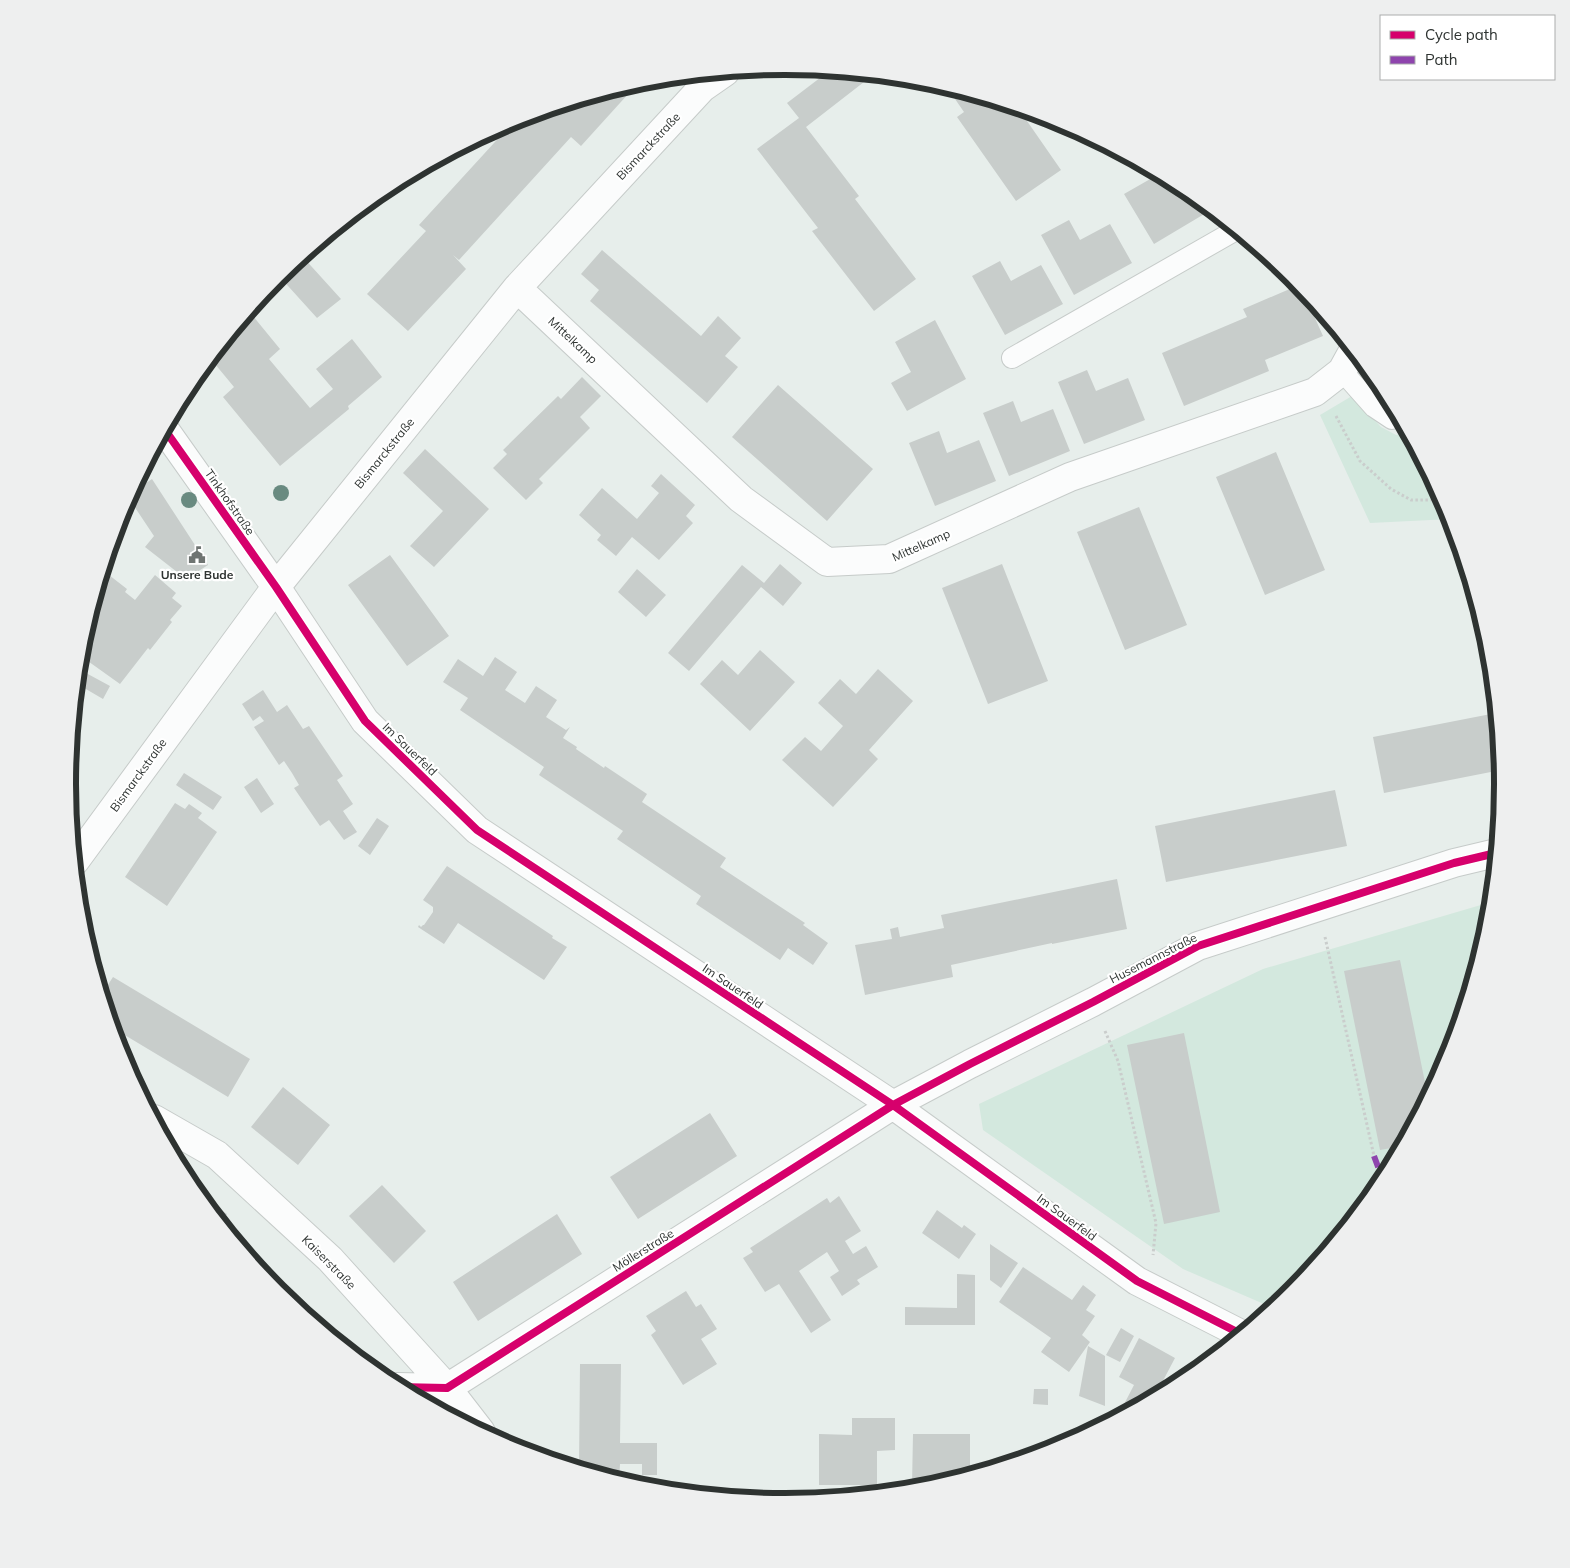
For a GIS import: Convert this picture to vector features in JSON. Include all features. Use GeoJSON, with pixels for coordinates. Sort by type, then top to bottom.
{"type":"FeatureCollection","features":[{"type":"Feature","properties":{"kind":"street","name":"Bismarckstraße"},"geometry":{"type":"LineString","coordinates":[[80,854],[276,587],[518,288],[702,88],[715,79]]}},
{"type":"Feature","properties":{"kind":"street","name":"Mittelkamp"},"geometry":{"type":"LineString","coordinates":[[518,288],[741,499],[827,562],[889,559],[1070,477],[1315,392],[1348,361]]}},
{"type":"Feature","properties":{"kind":"street","name":"Tinkhofstraße"},"geometry":{"type":"LineString","coordinates":[[168,435],[276,587]]}},
{"type":"Feature","properties":{"kind":"street","name":"Im Sauerfeld"},"geometry":{"type":"LineString","coordinates":[[276,587],[365,720],[477,830],[893,1105],[1137,1281],[1235,1331]]}},
{"type":"Feature","properties":{"kind":"street","name":"Husemannstraße"},"geometry":{"type":"LineString","coordinates":[[893,1105],[1198,946],[1454,863],[1490,854]]}},
{"type":"Feature","properties":{"kind":"street","name":"Möllerstraße"},"geometry":{"type":"LineString","coordinates":[[447,1388],[893,1105]]}},
{"type":"Feature","properties":{"kind":"street","name":"Kaiserstraße"},"geometry":{"type":"LineString","coordinates":[[164,1124],[217,1155],[330,1259],[447,1388],[472,1420]]}},
{"type":"Feature","properties":{"kind":"street"},"geometry":{"type":"LineString","coordinates":[[413,1387],[447,1388]]}},
{"type":"Feature","properties":{"kind":"lane"},"geometry":{"type":"LineString","coordinates":[[1012,358],[1230,233]]}},
{"type":"Feature","properties":{"kind":"lane"},"geometry":{"type":"LineString","coordinates":[[1348,361],[1374,407],[1392,419]]}},
{"type":"Feature","properties":{"kind":"path"},"geometry":{"type":"LineString","coordinates":[[1315,392],[1335,414],[1360,461],[1391,489],[1411,500],[1434,499]]}},
{"type":"Feature","properties":{"kind":"path"},"geometry":{"type":"LineString","coordinates":[[1319,907],[1374,1156]]}},
{"type":"Feature","properties":{"kind":"path"},"geometry":{"type":"LineString","coordinates":[[1093,1002],[1118,1061],[1156,1223],[1153,1258],[1137,1281]]}},
{"type":"Feature","properties":{"kind":"green space"},"geometry":{"type":"Polygon","coordinates":[[[1352,396],[1381,427],[1396,435],[1401,434],[1421,470],[1442,519],[1370,523],[1320,415],[1352,396]]]}},
{"type":"Feature","properties":{"kind":"green space"},"geometry":{"type":"Polygon","coordinates":[[[1483,904],[1470,968],[1456,1012],[1421,1098],[1399,1139],[1375,1178],[1347,1216],[1318,1251],[1265,1305],[1183,1269],[983,1130],[979,1104],[1263,969],[1483,904]]]}},
{"type":"Feature","properties":{"kind":"building"},"geometry":{"type":"Polygon","coordinates":[[[822,77],[867,80],[806,127],[859,196],[855,199],[916,279],[874,311],[812,231],[818,228],[757,149],[799,118],[787,103],[822,77]]]}},
{"type":"Feature","properties":{"kind":"building"},"geometry":{"type":"Polygon","coordinates":[[[629,93],[581,146],[571,137],[459,260],[453,255],[466,269],[408,331],[367,294],[426,231],[419,225],[502,134],[557,113],[601,99],[629,93]]]}},
{"type":"Feature","properties":{"kind":"building"},"geometry":{"type":"Polygon","coordinates":[[[953,95],[1024,117],[1061,170],[1016,201],[957,117],[964,112],[953,95]]]}},
{"type":"Feature","properties":{"kind":"building"},"geometry":{"type":"Polygon","coordinates":[[[1153,178],[1205,213],[1154,244],[1124,194],[1153,178]]]}},
{"type":"Feature","properties":{"kind":"building"},"geometry":{"type":"Polygon","coordinates":[[[1069,220],[1080,240],[1110,224],[1132,263],[1074,295],[1041,235],[1069,220]]]}},
{"type":"Feature","properties":{"kind":"building"},"geometry":{"type":"Polygon","coordinates":[[[602,250],[701,336],[718,316],[741,338],[725,356],[738,367],[707,403],[590,301],[599,290],[581,274],[602,250]]]}},
{"type":"Feature","properties":{"kind":"building"},"geometry":{"type":"Polygon","coordinates":[[[307,261],[341,299],[317,318],[285,282],[307,261]]]}},
{"type":"Feature","properties":{"kind":"building"},"geometry":{"type":"Polygon","coordinates":[[[1000,261],[1011,281],[1041,265],[1063,304],[1005,335],[972,276],[1000,261]]]}},
{"type":"Feature","properties":{"kind":"building"},"geometry":{"type":"Polygon","coordinates":[[[1291,288],[1311,310],[1323,336],[1265,360],[1269,371],[1184,406],[1162,353],[1247,317],[1243,309],[1291,288]]]}},
{"type":"Feature","properties":{"kind":"building"},"geometry":{"type":"Polygon","coordinates":[[[253,316],[280,349],[269,359],[310,408],[333,389],[316,369],[352,339],[382,377],[348,406],[349,409],[280,466],[223,397],[234,387],[215,363],[253,316]]]}},
{"type":"Feature","properties":{"kind":"building"},"geometry":{"type":"Polygon","coordinates":[[[935,320],[966,379],[907,411],[891,383],[911,372],[895,342],[935,320]]]}},
{"type":"Feature","properties":{"kind":"building"},"geometry":{"type":"Polygon","coordinates":[[[1087,370],[1096,391],[1128,378],[1145,420],[1084,444],[1058,382],[1087,370]]]}},
{"type":"Feature","properties":{"kind":"building"},"geometry":{"type":"Polygon","coordinates":[[[582,377],[601,396],[580,417],[590,428],[539,479],[543,483],[526,500],[493,468],[507,454],[503,450],[558,396],[561,399],[582,377]]]}},
{"type":"Feature","properties":{"kind":"building"},"geometry":{"type":"Polygon","coordinates":[[[778,385],[873,469],[827,521],[732,437],[778,385]]]}},
{"type":"Feature","properties":{"kind":"building"},"geometry":{"type":"Polygon","coordinates":[[[1013,401],[1021,422],[1053,409],[1070,451],[1009,476],[983,413],[1013,401]]]}},
{"type":"Feature","properties":{"kind":"building"},"geometry":{"type":"Polygon","coordinates":[[[939,431],[947,453],[979,440],[996,481],[935,506],[909,443],[939,431]]]}},
{"type":"Feature","properties":{"kind":"building"},"geometry":{"type":"Polygon","coordinates":[[[425,449],[489,509],[434,567],[410,546],[443,511],[403,473],[425,449]]]}},
{"type":"Feature","properties":{"kind":"building"},"geometry":{"type":"Polygon","coordinates":[[[1276,452],[1325,570],[1265,595],[1216,477],[1276,452]]]}},
{"type":"Feature","properties":{"kind":"building"},"geometry":{"type":"Polygon","coordinates":[[[661,474],[695,505],[686,516],[693,523],[659,560],[632,537],[616,556],[597,540],[601,535],[579,515],[602,488],[637,519],[659,493],[651,486],[661,474]]]}},
{"type":"Feature","properties":{"kind":"building"},"geometry":{"type":"Polygon","coordinates":[[[152,479],[208,565],[186,579],[145,547],[154,536],[133,505],[142,486],[152,479]]]}},
{"type":"Feature","properties":{"kind":"building"},"geometry":{"type":"Polygon","coordinates":[[[1139,507],[1187,625],[1125,650],[1077,532],[1139,507]]]}},
{"type":"Feature","properties":{"kind":"building"},"geometry":{"type":"Polygon","coordinates":[[[390,555],[449,636],[407,666],[348,585],[390,555]]]}},
{"type":"Feature","properties":{"kind":"building"},"geometry":{"type":"Polygon","coordinates":[[[780,564],[802,583],[783,606],[761,587],[689,671],[668,653],[742,565],[764,583],[780,564]]]}},
{"type":"Feature","properties":{"kind":"building"},"geometry":{"type":"Polygon","coordinates":[[[1002,564],[1048,681],[988,704],[942,588],[1002,564]]]}},
{"type":"Feature","properties":{"kind":"building"},"geometry":{"type":"Polygon","coordinates":[[[637,569],[666,595],[646,617],[618,592],[637,569]]]}},
{"type":"Feature","properties":{"kind":"building"},"geometry":{"type":"Polygon","coordinates":[[[109,575],[127,589],[125,592],[135,600],[155,575],[176,593],[172,598],[182,606],[150,650],[148,648],[120,684],[87,661],[100,600],[109,575]]]}},
{"type":"Feature","properties":{"kind":"building"},"geometry":{"type":"Polygon","coordinates":[[[760,650],[795,682],[750,731],[700,684],[722,660],[738,675],[760,650]]]}},
{"type":"Feature","properties":{"kind":"building"},"geometry":{"type":"Polygon","coordinates":[[[495,657],[517,672],[505,690],[525,703],[536,686],[557,700],[546,717],[566,730],[570,727],[563,738],[604,768],[605,766],[647,794],[642,802],[726,858],[720,867],[805,923],[803,925],[828,943],[813,965],[788,948],[780,960],[696,904],[701,896],[617,839],[623,831],[539,775],[544,767],[460,710],[468,698],[443,682],[458,659],[483,676],[495,657]]]}},
{"type":"Feature","properties":{"kind":"building"},"geometry":{"type":"Polygon","coordinates":[[[878,669],[913,701],[869,750],[878,759],[833,807],[782,760],[805,737],[821,751],[843,726],[818,703],[840,679],[856,694],[878,669]]]}},
{"type":"Feature","properties":{"kind":"building"},"geometry":{"type":"Polygon","coordinates":[[[86,673],[110,686],[103,699],[83,687],[86,673]]]}},
{"type":"Feature","properties":{"kind":"building"},"geometry":{"type":"Polygon","coordinates":[[[263,690],[277,712],[287,705],[303,729],[309,726],[343,776],[337,780],[353,804],[343,811],[357,832],[344,840],[329,820],[320,826],[294,788],[299,785],[284,761],[279,765],[254,727],[264,721],[260,716],[253,721],[242,704],[263,690]]]}},
{"type":"Feature","properties":{"kind":"building"},"geometry":{"type":"Polygon","coordinates":[[[1490,714],[1493,771],[1384,793],[1373,737],[1490,714]]]}},
{"type":"Feature","properties":{"kind":"building"},"geometry":{"type":"Polygon","coordinates":[[[184,773],[222,797],[213,810],[176,785],[184,773]]]}},
{"type":"Feature","properties":{"kind":"building"},"geometry":{"type":"Polygon","coordinates":[[[257,778],[274,804],[261,813],[244,787],[257,778]]]}},
{"type":"Feature","properties":{"kind":"building"},"geometry":{"type":"Polygon","coordinates":[[[1335,790],[1347,846],[1166,882],[1155,826],[1335,790]]]}},
{"type":"Feature","properties":{"kind":"building"},"geometry":{"type":"Polygon","coordinates":[[[175,803],[185,809],[189,804],[202,813],[198,818],[217,832],[167,906],[125,877],[175,803]]]}},
{"type":"Feature","properties":{"kind":"building"},"geometry":{"type":"Polygon","coordinates":[[[377,818],[389,826],[370,855],[358,846],[377,818]]]}},
{"type":"Feature","properties":{"kind":"building"},"geometry":{"type":"Polygon","coordinates":[[[447,866],[567,947],[544,980],[458,923],[444,944],[418,927],[419,925],[421,927],[424,925],[433,912],[433,907],[423,900],[447,866]]]}},
{"type":"Feature","properties":{"kind":"building"},"geometry":{"type":"Polygon","coordinates":[[[1117,879],[1127,929],[951,965],[953,977],[865,995],[855,945],[892,939],[890,929],[898,927],[900,937],[944,928],[941,915],[1117,879]]]}},
{"type":"Feature","properties":{"kind":"building"},"geometry":{"type":"Polygon","coordinates":[[[1400,960],[1426,1087],[1394,1147],[1380,1150],[1344,971],[1400,960]]]}},
{"type":"Feature","properties":{"kind":"building"},"geometry":{"type":"Polygon","coordinates":[[[113,977],[250,1059],[228,1097],[122,1033],[106,988],[113,977]]]}},
{"type":"Feature","properties":{"kind":"building"},"geometry":{"type":"Polygon","coordinates":[[[1184,1033],[1220,1212],[1164,1224],[1127,1045],[1184,1033]]]}},
{"type":"Feature","properties":{"kind":"building"},"geometry":{"type":"Polygon","coordinates":[[[283,1087],[330,1125],[298,1165],[251,1127],[283,1087]]]}},
{"type":"Feature","properties":{"kind":"building"},"geometry":{"type":"Polygon","coordinates":[[[710,1113],[737,1156],[638,1219],[610,1177],[710,1113]]]}},
{"type":"Feature","properties":{"kind":"building"},"geometry":{"type":"Polygon","coordinates":[[[382,1185],[426,1231],[394,1263],[349,1216],[382,1185]]]}},
{"type":"Feature","properties":{"kind":"building"},"geometry":{"type":"Polygon","coordinates":[[[839,1196],[861,1231],[845,1241],[853,1254],[866,1246],[878,1267],[857,1280],[860,1284],[842,1296],[830,1277],[839,1271],[827,1252],[799,1271],[831,1320],[811,1333],[779,1284],[765,1292],[743,1258],[753,1252],[750,1248],[827,1198],[830,1203],[839,1196]]]}},
{"type":"Feature","properties":{"kind":"building"},"geometry":{"type":"Polygon","coordinates":[[[216,1207],[227,1214],[224,1218],[216,1207]]]}},
{"type":"Feature","properties":{"kind":"building"},"geometry":{"type":"Polygon","coordinates":[[[937,1210],[962,1228],[964,1225],[976,1234],[959,1259],[922,1233],[937,1210]]]}},
{"type":"Feature","properties":{"kind":"building"},"geometry":{"type":"Polygon","coordinates":[[[557,1214],[582,1254],[478,1321],[453,1282],[557,1214]]]}},
{"type":"Feature","properties":{"kind":"building"},"geometry":{"type":"Polygon","coordinates":[[[990,1244],[1018,1263],[1001,1288],[990,1280],[990,1244]]]}},
{"type":"Feature","properties":{"kind":"building"},"geometry":{"type":"Polygon","coordinates":[[[1023,1267],[1072,1300],[1083,1285],[1096,1295],[1086,1310],[1095,1316],[1082,1335],[1090,1342],[1069,1372],[1041,1352],[1051,1338],[999,1302],[1023,1267]]]}},
{"type":"Feature","properties":{"kind":"building"},"geometry":{"type":"Polygon","coordinates":[[[957,1274],[975,1275],[975,1325],[905,1325],[905,1307],[957,1308],[957,1274]]]}},
{"type":"Feature","properties":{"kind":"building"},"geometry":{"type":"Polygon","coordinates":[[[686,1291],[696,1307],[701,1304],[717,1329],[701,1339],[717,1364],[683,1385],[651,1335],[656,1331],[646,1316],[686,1291]]]}},
{"type":"Feature","properties":{"kind":"building"},"geometry":{"type":"Polygon","coordinates":[[[1121,1328],[1134,1336],[1120,1362],[1106,1355],[1121,1328]]]}},
{"type":"Feature","properties":{"kind":"building"},"geometry":{"type":"Polygon","coordinates":[[[1139,1338],[1175,1358],[1161,1385],[1123,1407],[1134,1385],[1119,1377],[1139,1338]]]}},
{"type":"Feature","properties":{"kind":"building"},"geometry":{"type":"Polygon","coordinates":[[[1088,1346],[1105,1356],[1105,1406],[1079,1396],[1088,1346]]]}},
{"type":"Feature","properties":{"kind":"building"},"geometry":{"type":"Polygon","coordinates":[[[580,1364],[621,1364],[620,1443],[657,1443],[657,1475],[642,1475],[642,1464],[620,1464],[619,1473],[579,1462],[580,1364]]]}},
{"type":"Feature","properties":{"kind":"building"},"geometry":{"type":"Polygon","coordinates":[[[1034,1389],[1048,1389],[1048,1405],[1033,1404],[1034,1389]]]}},
{"type":"Feature","properties":{"kind":"building"},"geometry":{"type":"Polygon","coordinates":[[[852,1418],[895,1418],[895,1450],[877,1451],[877,1485],[819,1485],[819,1434],[852,1435],[852,1418]]]}},
{"type":"Feature","properties":{"kind":"building"},"geometry":{"type":"Polygon","coordinates":[[[913,1434],[970,1434],[970,1469],[912,1481],[913,1434]]]}},
{"type":"Feature","properties":{"kind":"marked path"},"geometry":{"type":"LineString","coordinates":[[1374,1156],[1380,1171]]}},
{"type":"Feature","properties":{"kind":"cycle path"},"geometry":{"type":"LineString","coordinates":[[168,434],[276,587],[365,721],[477,830],[893,1105],[1137,1281],[1235,1331]]}},
{"type":"Feature","properties":{"kind":"cycle path"},"geometry":{"type":"LineString","coordinates":[[413,1387],[447,1388],[893,1105],[1198,946],[1454,863],[1490,854]]}},
{"type":"Feature","properties":{"kind":"place","name":"Unsere Bude"},"geometry":{"type":"Point","coordinates":[197,555]}}]}
